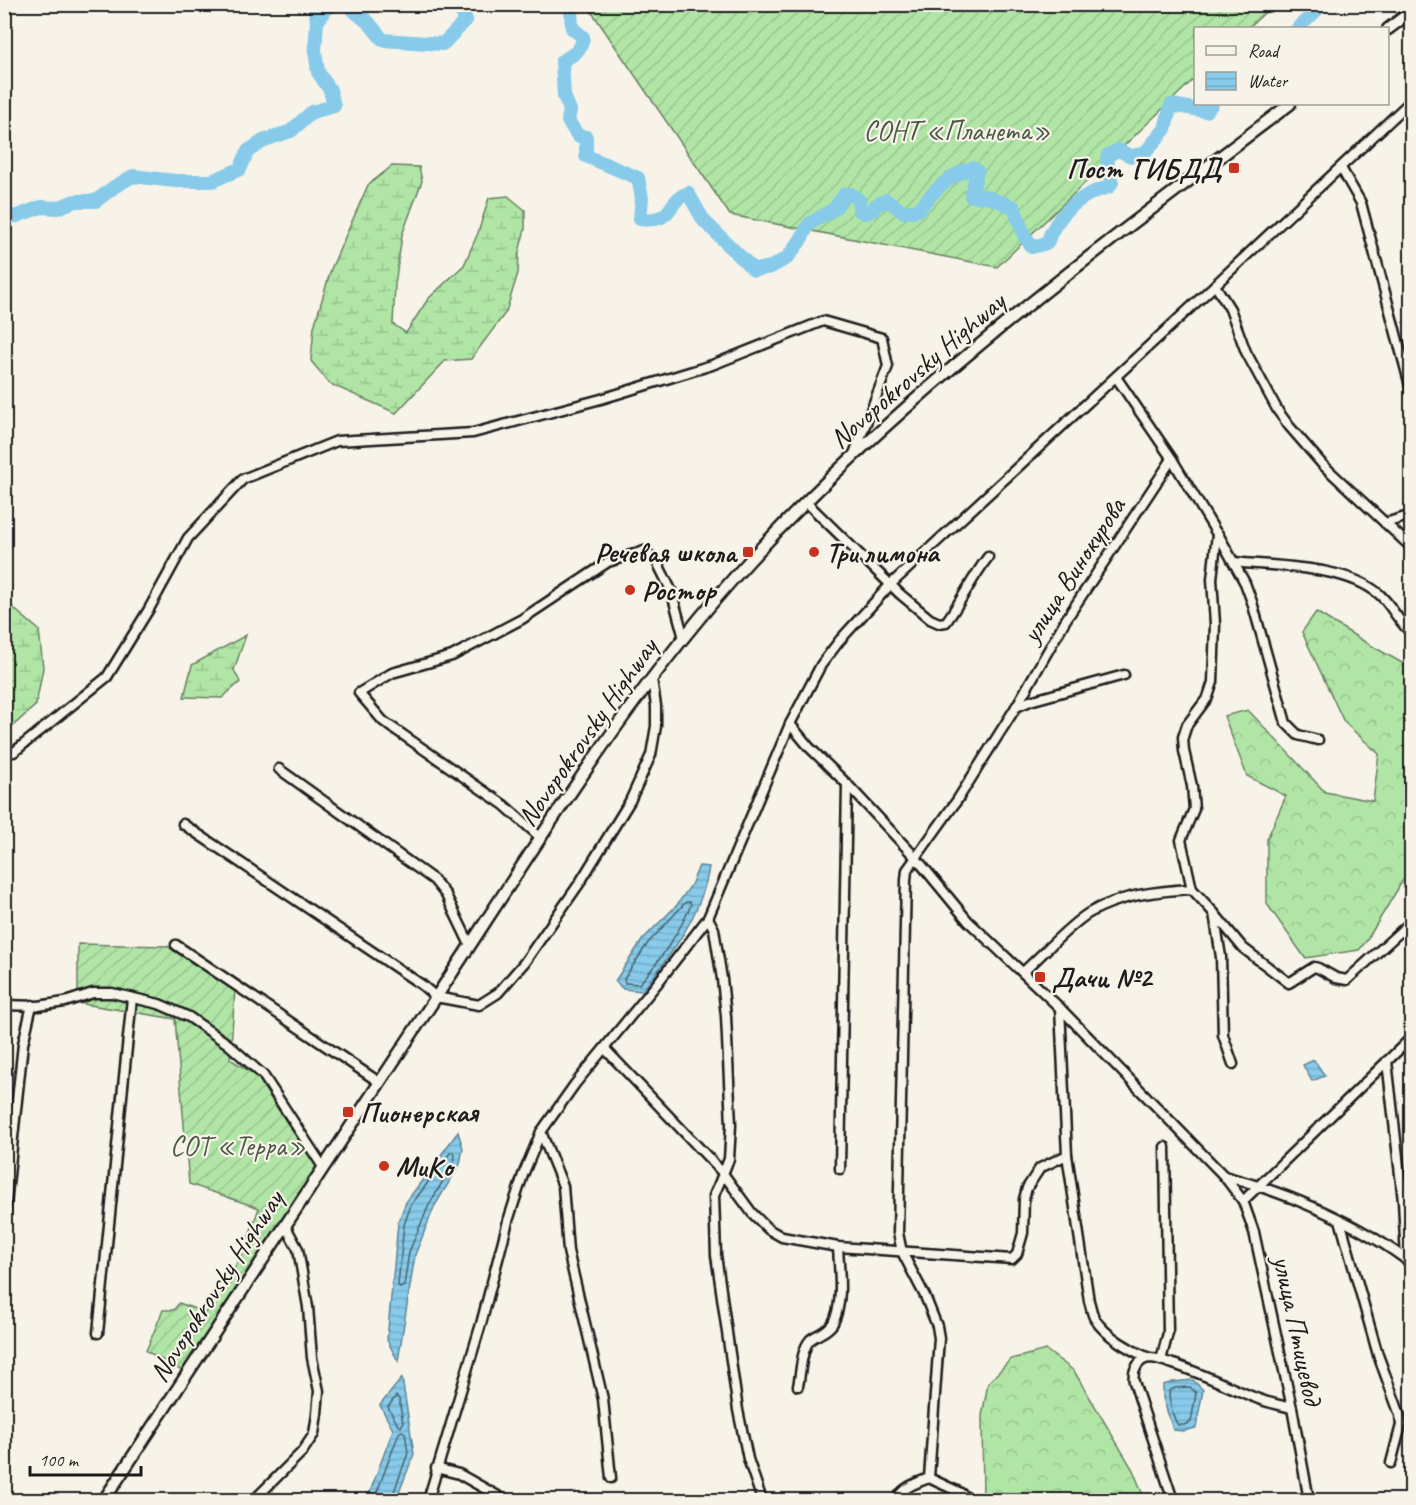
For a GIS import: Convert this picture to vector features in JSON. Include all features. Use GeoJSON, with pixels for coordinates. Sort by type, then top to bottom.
{"type":"FeatureCollection","features":[{"type":"Feature","properties":{"kind":"main road"},"geometry":{"type":"LineString","coordinates":[[1389,28],[1412,11]]}},
{"type":"Feature","properties":{"kind":"main road","name":"Novopokrovsky Highway"},"geometry":{"type":"LineString","coordinates":[[104,1500],[618,723],[684,638],[751,559],[806,502],[902,411],[983,340],[1289,105]]}},
{"type":"Feature","properties":{"kind":"street"},"geometry":{"type":"LineString","coordinates":[[428,1500],[481,1324],[511,1212],[541,1132],[575,1084],[708,918],[790,724],[821,665],[840,640],[891,584],[1412,100]]}},
{"type":"Feature","properties":{"kind":"street"},"geometry":{"type":"LineString","coordinates":[[1341,168],[1361,203],[1412,393]]}},
{"type":"Feature","properties":{"kind":"street"},"geometry":{"type":"LineString","coordinates":[[1215,285],[1230,309],[1246,352],[1278,411],[1322,464],[1412,548]]}},
{"type":"Feature","properties":{"kind":"street"},"geometry":{"type":"LineString","coordinates":[[14,752],[107,677],[149,609],[188,538],[243,479],[337,441],[473,434],[601,399],[712,364],[823,321],[882,338],[888,366],[853,458]]}},
{"type":"Feature","properties":{"kind":"street"},"geometry":{"type":"LineString","coordinates":[[1116,377],[1172,459],[1234,562],[1252,602],[1286,723],[1298,735],[1318,740]]}},
{"type":"Feature","properties":{"kind":"street","name":"улица Винокурова"},"geometry":{"type":"LineString","coordinates":[[902,1252],[898,1233],[908,870],[958,799],[1016,707],[1065,621],[1172,459]]}},
{"type":"Feature","properties":{"kind":"street"},"geometry":{"type":"LineString","coordinates":[[806,502],[930,620],[939,623],[946,622],[988,557]]}},
{"type":"Feature","properties":{"kind":"street"},"geometry":{"type":"LineString","coordinates":[[1385,523],[1412,515]]}},
{"type":"Feature","properties":{"kind":"street"},"geometry":{"type":"LineString","coordinates":[[1217,534],[1212,579],[1215,624],[1214,682],[1208,696],[1187,725],[1183,737],[1194,809],[1181,840],[1192,889],[1243,948],[1289,983],[1314,967],[1341,980],[1347,980],[1412,921]]}},
{"type":"Feature","properties":{"kind":"street"},"geometry":{"type":"LineString","coordinates":[[541,838],[504,805],[383,721],[359,693],[392,673],[452,656],[522,620],[608,562],[644,551],[656,560],[671,591],[684,638]]}},
{"type":"Feature","properties":{"kind":"street"},"geometry":{"type":"LineString","coordinates":[[1234,562],[1331,573],[1365,583],[1392,607],[1406,629],[1412,633]]}},
{"type":"Feature","properties":{"kind":"street"},"geometry":{"type":"LineString","coordinates":[[1016,707],[1029,701],[1124,675]]}},
{"type":"Feature","properties":{"kind":"street"},"geometry":{"type":"LineString","coordinates":[[183,824],[422,985],[436,997],[479,1005],[498,993],[524,963],[579,884],[630,801],[651,755],[656,726],[652,679]]}},
{"type":"Feature","properties":{"kind":"street","name":"улица Птицевод"},"geometry":{"type":"LineString","coordinates":[[790,724],[808,747],[847,784],[916,858],[960,913],[1059,1008],[1224,1176],[1243,1201],[1254,1232],[1292,1408],[1308,1500]]}},
{"type":"Feature","properties":{"kind":"street"},"geometry":{"type":"LineString","coordinates":[[279,769],[434,880],[446,895],[470,945]]}},
{"type":"Feature","properties":{"kind":"street"},"geometry":{"type":"LineString","coordinates":[[840,1169],[847,784]]}},
{"type":"Feature","properties":{"kind":"street"},"geometry":{"type":"LineString","coordinates":[[1023,972],[1087,914],[1117,900],[1142,894],[1192,889]]}},
{"type":"Feature","properties":{"kind":"street"},"geometry":{"type":"LineString","coordinates":[[1214,913],[1221,957],[1223,1035],[1233,1064]]}},
{"type":"Feature","properties":{"kind":"street"},"geometry":{"type":"LineString","coordinates":[[708,918],[714,929],[718,948],[726,1016],[731,1125],[729,1159],[714,1196],[716,1255],[738,1410],[748,1459],[762,1500]]}},
{"type":"Feature","properties":{"kind":"street"},"geometry":{"type":"LineString","coordinates":[[176,945],[379,1082]]}},
{"type":"Feature","properties":{"kind":"street"},"geometry":{"type":"LineString","coordinates":[[4,1005],[64,1002],[93,993],[112,993],[159,1004],[189,1017],[263,1075],[323,1167]]}},
{"type":"Feature","properties":{"kind":"street"},"geometry":{"type":"LineString","coordinates":[[98,1333],[132,998]]}},
{"type":"Feature","properties":{"kind":"street"},"geometry":{"type":"LineString","coordinates":[[4,1222],[23,1044],[32,1005]]}},
{"type":"Feature","properties":{"kind":"street"},"geometry":{"type":"LineString","coordinates":[[1059,1008],[1067,1155],[1089,1301],[1094,1319],[1132,1351],[1204,1374],[1257,1399],[1292,1408]]}},
{"type":"Feature","properties":{"kind":"street"},"geometry":{"type":"LineString","coordinates":[[1243,1201],[1412,1037]]}},
{"type":"Feature","properties":{"kind":"street"},"geometry":{"type":"LineString","coordinates":[[605,1049],[722,1172],[752,1213],[782,1237],[838,1247],[1012,1259],[1017,1254],[1023,1233],[1024,1199],[1027,1188],[1040,1167],[1067,1155]]}},
{"type":"Feature","properties":{"kind":"street"},"geometry":{"type":"LineString","coordinates":[[1387,1061],[1409,1262]]}},
{"type":"Feature","properties":{"kind":"street"},"geometry":{"type":"LineString","coordinates":[[541,1132],[563,1186],[568,1251],[603,1399],[610,1478]]}},
{"type":"Feature","properties":{"kind":"street"},"geometry":{"type":"LineString","coordinates":[[1161,1360],[1168,1333],[1165,1147]]}},
{"type":"Feature","properties":{"kind":"street"},"geometry":{"type":"LineString","coordinates":[[1224,1176],[1258,1185],[1340,1220],[1409,1262]]}},
{"type":"Feature","properties":{"kind":"street"},"geometry":{"type":"LineString","coordinates":[[1340,1220],[1378,1355],[1400,1415],[1401,1425],[1391,1463]]}},
{"type":"Feature","properties":{"kind":"street"},"geometry":{"type":"LineString","coordinates":[[254,1500],[302,1452],[314,1434],[317,1414],[319,1391],[312,1358],[308,1307],[298,1249],[285,1225]]}},
{"type":"Feature","properties":{"kind":"street"},"geometry":{"type":"LineString","coordinates":[[798,1386],[805,1347],[832,1325],[838,1309],[840,1277],[838,1247]]}},
{"type":"Feature","properties":{"kind":"street"},"geometry":{"type":"LineString","coordinates":[[902,1252],[925,1296],[937,1326],[939,1338],[929,1478]]}},
{"type":"Feature","properties":{"kind":"street"},"geometry":{"type":"LineString","coordinates":[[1149,1358],[1135,1367],[1134,1382],[1173,1500]]}},
{"type":"Feature","properties":{"kind":"street"},"geometry":{"type":"LineString","coordinates":[[436,1468],[459,1473],[505,1500]]}},
{"type":"Feature","properties":{"kind":"street"},"geometry":{"type":"LineString","coordinates":[[896,1500],[899,1494],[913,1484],[929,1478],[959,1492],[970,1500]]}},
{"type":"Feature","properties":{"kind":"green space","name":"СОНТ «Планета»"},"geometry":{"type":"Polygon","coordinates":[[[587,5],[1273,5],[1249,27],[1194,27],[1194,79],[997,267],[730,215],[587,5]]]}},
{"type":"Feature","properties":{"kind":"green space"},"geometry":{"type":"Polygon","coordinates":[[[392,166],[419,167],[422,181],[402,235],[395,285],[393,324],[406,333],[428,299],[464,265],[478,233],[489,198],[508,196],[525,210],[525,229],[519,252],[518,273],[506,312],[471,359],[445,361],[396,413],[330,384],[311,361],[314,327],[331,269],[368,185],[392,166]]]}},
{"type":"Feature","properties":{"kind":"green space"},"geometry":{"type":"Polygon","coordinates":[[[12,607],[39,630],[43,668],[36,705],[5,733],[5,609],[12,607]]]}},
{"type":"Feature","properties":{"kind":"green space"},"geometry":{"type":"Polygon","coordinates":[[[1316,612],[1411,668],[1411,867],[1359,950],[1305,958],[1267,904],[1267,839],[1286,796],[1247,776],[1224,716],[1248,710],[1325,792],[1373,801],[1379,754],[1344,722],[1302,632],[1316,612]]]}},
{"type":"Feature","properties":{"kind":"green space"},"geometry":{"type":"Polygon","coordinates":[[[246,635],[234,670],[240,682],[222,698],[184,697],[192,665],[246,635]]]}},
{"type":"Feature","properties":{"kind":"green space","name":"СОТ «Терра»"},"geometry":{"type":"Polygon","coordinates":[[[78,944],[167,946],[235,990],[230,1059],[260,1078],[263,1087],[317,1167],[184,1372],[146,1351],[163,1310],[174,1310],[179,1303],[206,1313],[228,1282],[248,1239],[259,1208],[189,1184],[175,1019],[78,1003],[78,944]]]}},
{"type":"Feature","properties":{"kind":"green space"},"geometry":{"type":"Polygon","coordinates":[[[1046,1350],[1074,1371],[1133,1470],[1145,1500],[983,1500],[982,1416],[988,1383],[1011,1359],[1046,1350]]]}},
{"type":"Feature","properties":{"kind":"water"},"geometry":{"type":"Polygon","coordinates":[[[699,866],[709,867],[700,901],[684,933],[642,991],[623,989],[615,981],[643,939],[677,905],[691,885],[699,866]]]}},
{"type":"Feature","properties":{"kind":"water"},"geometry":{"type":"Polygon","coordinates":[[[1314,1060],[1325,1076],[1312,1081],[1303,1065],[1314,1060]]]}},
{"type":"Feature","properties":{"kind":"water"},"geometry":{"type":"Polygon","coordinates":[[[458,1132],[463,1148],[460,1164],[434,1207],[415,1255],[398,1361],[387,1340],[398,1223],[406,1202],[458,1132]]]}},
{"type":"Feature","properties":{"kind":"water"},"geometry":{"type":"Polygon","coordinates":[[[402,1378],[414,1454],[396,1500],[367,1500],[393,1430],[380,1405],[402,1378]]]}},
{"type":"Feature","properties":{"kind":"water"},"geometry":{"type":"Polygon","coordinates":[[[1193,1380],[1203,1390],[1196,1428],[1184,1431],[1173,1430],[1163,1398],[1163,1385],[1193,1380]]]}},
{"type":"Feature","properties":{"kind":"waterway"},"geometry":{"type":"LineString","coordinates":[[4,217],[17,216],[41,207],[57,208],[75,201],[96,201],[133,176],[175,181],[212,181],[240,169],[248,151],[265,140],[291,131],[312,112],[334,106],[330,90],[318,72],[315,50],[317,22],[315,4]]}},
{"type":"Feature","properties":{"kind":"waterway"},"geometry":{"type":"LineString","coordinates":[[317,22],[327,8],[337,4]]}},
{"type":"Feature","properties":{"kind":"waterway"},"geometry":{"type":"LineString","coordinates":[[346,4],[369,23],[383,40],[443,44],[466,20],[457,4]]}},
{"type":"Feature","properties":{"kind":"waterway"},"geometry":{"type":"LineString","coordinates":[[569,4],[572,28],[583,37],[579,49],[562,61],[564,96],[570,110],[568,121],[578,136],[586,137],[586,156],[638,178],[642,198],[640,219],[659,218],[665,215],[676,201],[688,193],[704,221],[754,270],[771,267],[787,258],[809,224],[834,209],[845,194],[851,194],[859,200],[859,210],[865,213],[872,211],[876,205],[886,200],[904,212],[918,210],[949,179],[972,168],[977,171],[971,196],[985,196],[1014,207],[1024,235],[1032,247],[1047,243],[1056,223],[1070,207],[1088,195],[1109,187],[1112,182],[1107,170],[1108,155],[1118,150],[1131,156],[1144,154],[1165,129],[1171,105],[1206,111],[1211,105]]}},
{"type":"Feature","properties":{"kind":"waterway"},"geometry":{"type":"LineString","coordinates":[[1299,27],[1323,4]]}},
{"type":"Feature","properties":{"kind":"place","name":"Пост ГИБДД"},"geometry":{"type":"Point","coordinates":[1234,168]}},
{"type":"Feature","properties":{"kind":"place","name":"Речевая школа"},"geometry":{"type":"Point","coordinates":[748,552]}},
{"type":"Feature","properties":{"kind":"place","name":"Три лимона"},"geometry":{"type":"Point","coordinates":[814,552]}},
{"type":"Feature","properties":{"kind":"place","name":"Ростор"},"geometry":{"type":"Point","coordinates":[630,590]}},
{"type":"Feature","properties":{"kind":"place","name":"Дачи №2"},"geometry":{"type":"Point","coordinates":[1040,977]}},
{"type":"Feature","properties":{"kind":"place","name":"Пионерская"},"geometry":{"type":"Point","coordinates":[348,1112]}},
{"type":"Feature","properties":{"kind":"place","name":"МиКо"},"geometry":{"type":"Point","coordinates":[384,1166]}}]}
